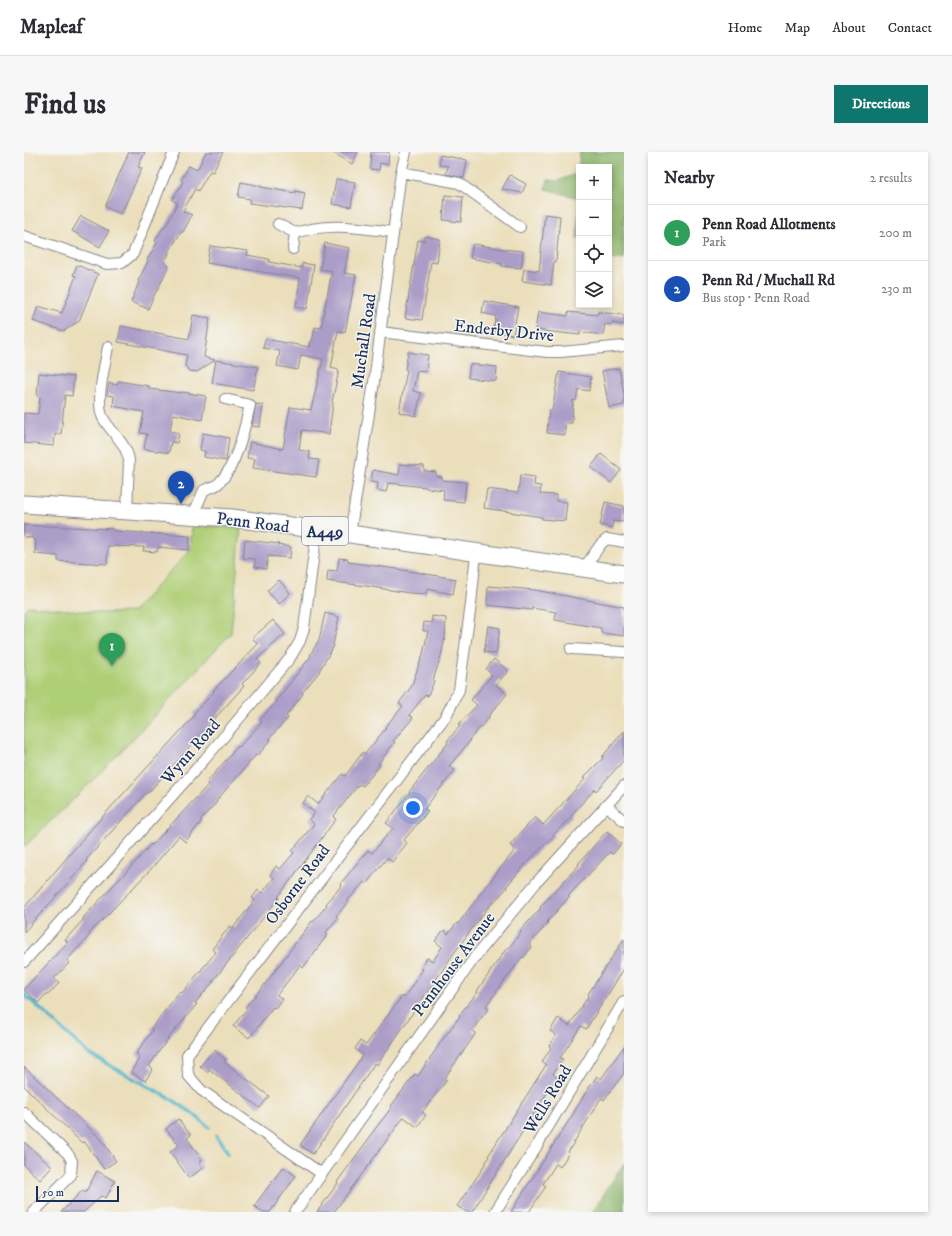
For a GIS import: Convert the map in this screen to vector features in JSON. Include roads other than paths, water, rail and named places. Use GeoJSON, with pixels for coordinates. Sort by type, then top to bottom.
{"type":"FeatureCollection","features":[{"type":"Feature","properties":{"kind":"highway","name":"Penn Road"},"geometry":{"type":"LineString","coordinates":[[24,504],[232,518],[624,574]]}},
{"type":"Feature","properties":{"kind":"street"},"geometry":{"type":"LineString","coordinates":[[24,236],[107,264],[122,263],[133,254],[174,152]]}},
{"type":"Feature","properties":{"kind":"street","name":"Muchall Road"},"geometry":{"type":"LineString","coordinates":[[350,534],[374,382],[401,172],[406,152]]}},
{"type":"Feature","properties":{"kind":"street"},"geometry":{"type":"LineString","coordinates":[[401,172],[459,183],[520,227]]}},
{"type":"Feature","properties":{"kind":"street"},"geometry":{"type":"LineString","coordinates":[[278,224],[295,233],[305,229],[335,226],[394,232]]}},
{"type":"Feature","properties":{"kind":"street"},"geometry":{"type":"LineString","coordinates":[[293,249],[295,233]]}},
{"type":"Feature","properties":{"kind":"street","name":"Enderby Drive"},"geometry":{"type":"LineString","coordinates":[[380,332],[547,352],[624,346]]}},
{"type":"Feature","properties":{"kind":"street"},"geometry":{"type":"LineString","coordinates":[[108,347],[99,402],[103,417],[128,452],[127,510]]}},
{"type":"Feature","properties":{"kind":"street"},"geometry":{"type":"LineString","coordinates":[[193,515],[204,490],[218,485],[227,473],[242,438],[250,405],[225,400]]}},
{"type":"Feature","properties":{"kind":"street","name":"Wynn Road"},"geometry":{"type":"LineString","coordinates":[[24,962],[205,759],[290,658],[300,641],[304,628],[317,530]]}},
{"type":"Feature","properties":{"kind":"street"},"geometry":{"type":"LineString","coordinates":[[584,568],[601,544],[607,539],[624,542]]}},
{"type":"Feature","properties":{"kind":"street","name":"Osborne Road"},"geometry":{"type":"LineString","coordinates":[[322,1174],[201,1090],[188,1075],[187,1055],[446,716],[459,690],[471,604],[476,553]]}},
{"type":"Feature","properties":{"kind":"street"},"geometry":{"type":"LineString","coordinates":[[571,649],[624,652]]}},
{"type":"Feature","properties":{"kind":"street","name":"Pennhouse Avenue"},"geometry":{"type":"LineString","coordinates":[[295,1212],[475,958],[536,883],[624,786]]}},
{"type":"Feature","properties":{"kind":"street"},"geometry":{"type":"LineString","coordinates":[[606,805],[624,821]]}},
{"type":"Feature","properties":{"kind":"street","name":"Wells Road"},"geometry":{"type":"LineString","coordinates":[[495,1212],[538,1144],[624,1001]]}},
{"type":"Feature","properties":{"kind":"street"},"geometry":{"type":"LineString","coordinates":[[24,1112],[68,1154],[72,1161],[71,1175],[34,1212]]}},
{"type":"Feature","properties":{"kind":"waterway"},"geometry":{"type":"LineString","coordinates":[[24,994],[89,1054],[173,1100],[209,1127]]}},
{"type":"Feature","properties":{"kind":"waterway"},"geometry":{"type":"LineString","coordinates":[[216,1135],[228,1153]]}},
{"type":"Feature","properties":{"kind":"place","name":"Penn Rd / Muchall Rd"},"geometry":{"type":"Point","coordinates":[181,504]}},
{"type":"Feature","properties":{"kind":"place","name":"Penn Road Allotments"},"geometry":{"type":"Point","coordinates":[112,666]}}]}
